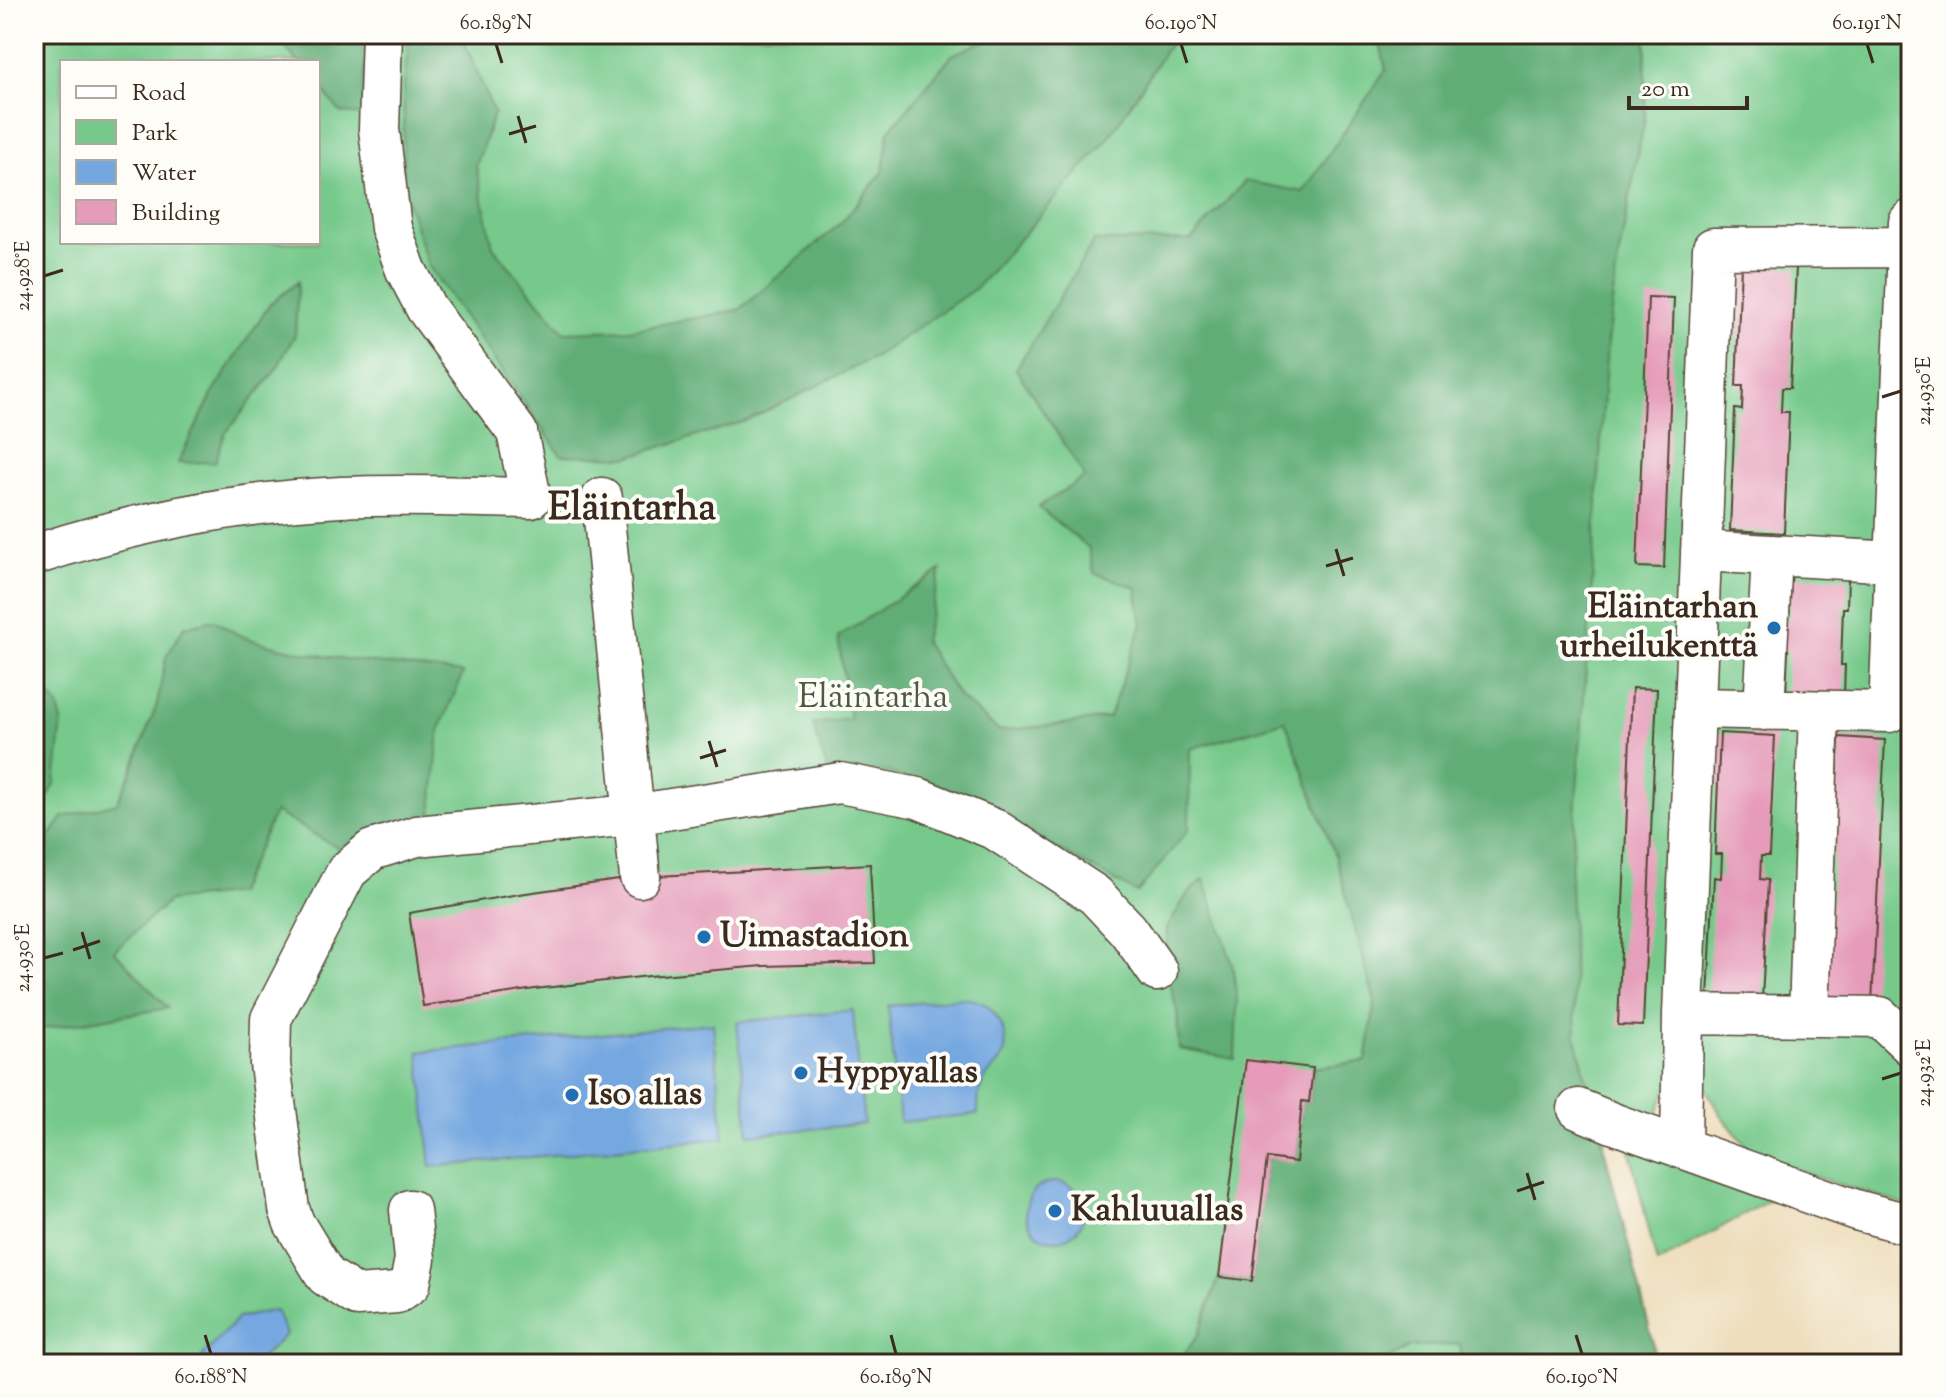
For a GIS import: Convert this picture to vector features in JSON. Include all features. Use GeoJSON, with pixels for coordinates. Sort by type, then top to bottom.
{"type":"FeatureCollection","features":[{"type":"Feature","properties":{"kind":"street"},"geometry":{"type":"LineString","coordinates":[[34,555],[97,536],[200,514],[284,501],[342,497],[531,498],[517,432],[426,308],[406,270],[391,228],[379,129],[382,34]]}},
{"type":"Feature","properties":{"kind":"street"},"geometry":{"type":"LineString","coordinates":[[1681,1148],[1683,1014],[1713,248],[1910,233],[1889,712],[1695,708]]}},
{"type":"Feature","properties":{"kind":"street"},"geometry":{"type":"LineString","coordinates":[[602,498],[640,877]]}},
{"type":"Feature","properties":{"kind":"street"},"geometry":{"type":"LineString","coordinates":[[1701,551],[1896,562]]}},
{"type":"Feature","properties":{"kind":"street"},"geometry":{"type":"LineString","coordinates":[[1764,710],[1772,555]]}},
{"type":"Feature","properties":{"kind":"street"},"geometry":{"type":"LineString","coordinates":[[1809,1016],[1819,711]]}},
{"type":"Feature","properties":{"kind":"street"},"geometry":{"type":"LineString","coordinates":[[410,1210],[415,1259],[410,1284],[397,1293],[357,1296],[326,1276],[289,1209],[270,1064],[271,1019],[347,871],[372,850],[417,836],[632,815],[840,783],[918,798],[996,830],[1095,895],[1128,930],[1157,971]]}},
{"type":"Feature","properties":{"kind":"street"},"geometry":{"type":"LineString","coordinates":[[1683,1014],[1880,1017],[1911,1046]]}},
{"type":"Feature","properties":{"kind":"street"},"geometry":{"type":"LineString","coordinates":[[1578,1109],[1856,1210],[1911,1225]]}},
{"type":"Feature","properties":{"kind":"green space","name":"Eläintarha"},"geometry":{"type":"Polygon","coordinates":[[[34,34],[1911,34],[1911,1207],[1754,1155],[1723,1118],[1701,1081],[1667,1088],[1658,1111],[1645,1121],[1609,1103],[1604,1148],[1653,1343],[1654,1364],[34,1364],[34,34]]]}},
{"type":"Feature","properties":{"kind":"green space"},"geometry":{"type":"Polygon","coordinates":[[[274,34],[367,34],[363,115],[341,113],[320,87],[320,60],[296,60],[274,34]]]}},
{"type":"Feature","properties":{"kind":"green space"},"geometry":{"type":"Polygon","coordinates":[[[409,34],[461,34],[494,113],[476,166],[493,247],[564,332],[629,330],[739,310],[841,223],[883,172],[889,131],[952,55],[1000,34],[1176,34],[1108,139],[976,288],[875,357],[749,420],[628,457],[561,455],[428,265],[403,188],[404,87],[409,34]]]}},
{"type":"Feature","properties":{"kind":"green space"},"geometry":{"type":"Polygon","coordinates":[[[1378,34],[1646,34],[1645,117],[1617,265],[1607,343],[1570,883],[1576,1038],[1653,1343],[1654,1364],[1462,1364],[1460,1344],[1411,1347],[1378,1364],[1177,1364],[1198,1335],[1219,1277],[1252,1281],[1267,1158],[1296,1161],[1302,1101],[1309,1102],[1313,1068],[1366,1061],[1375,1002],[1336,858],[1285,721],[1190,749],[1189,829],[1137,893],[987,810],[888,772],[827,769],[813,724],[850,719],[838,637],[941,570],[924,641],[959,697],[999,731],[1109,717],[1142,625],[1136,587],[1094,573],[1089,548],[1038,507],[1085,477],[1016,369],[1094,241],[1191,240],[1245,181],[1303,192],[1386,70],[1378,34]]]}},
{"type":"Feature","properties":{"kind":"green space"},"geometry":{"type":"Polygon","coordinates":[[[298,282],[295,335],[276,370],[225,434],[215,462],[178,463],[213,393],[269,305],[298,282]]]}},
{"type":"Feature","properties":{"kind":"green space"},"geometry":{"type":"Polygon","coordinates":[[[214,620],[247,638],[299,651],[463,673],[439,731],[431,824],[345,852],[275,812],[237,893],[169,901],[114,951],[168,1008],[34,1030],[34,859],[63,817],[117,803],[157,704],[166,657],[184,627],[214,620]]]}},
{"type":"Feature","properties":{"kind":"green space"},"geometry":{"type":"Polygon","coordinates":[[[34,678],[57,704],[62,722],[55,784],[34,824],[34,678]]]}},
{"type":"Feature","properties":{"kind":"green space"},"geometry":{"type":"Polygon","coordinates":[[[1204,879],[1232,963],[1237,997],[1235,1059],[1179,1049],[1177,1011],[1166,967],[1167,928],[1188,893],[1204,879]]]}},
{"type":"Feature","properties":{"kind":"green space"},"geometry":{"type":"Polygon","coordinates":[[[1628,1143],[1776,1196],[1657,1264],[1628,1143]]]}},
{"type":"Feature","properties":{"kind":"water"},"geometry":{"type":"Polygon","coordinates":[[[963,998],[985,1004],[991,1010],[1002,1026],[1006,1045],[1004,1055],[981,1086],[978,1114],[900,1122],[888,1006],[963,998]]]}},
{"type":"Feature","properties":{"kind":"water","name":"Hyppyallas"},"geometry":{"type":"Polygon","coordinates":[[[853,1010],[864,1124],[749,1135],[737,1022],[853,1010]]]}},
{"type":"Feature","properties":{"kind":"water","name":"Iso allas"},"geometry":{"type":"Polygon","coordinates":[[[713,1023],[724,1138],[431,1167],[419,1052],[713,1023]]]}},
{"type":"Feature","properties":{"kind":"water","name":"Kahluuallas"},"geometry":{"type":"Polygon","coordinates":[[[1055,1182],[1076,1190],[1084,1211],[1076,1232],[1055,1240],[1034,1232],[1026,1211],[1034,1190],[1055,1182]]]}},
{"type":"Feature","properties":{"kind":"water"},"geometry":{"type":"Polygon","coordinates":[[[276,1310],[286,1334],[255,1364],[214,1364],[202,1356],[238,1318],[276,1310]]]}},
{"type":"Feature","properties":{"kind":"building"},"geometry":{"type":"Polygon","coordinates":[[[1741,265],[1796,268],[1790,388],[1782,388],[1781,412],[1789,412],[1784,533],[1730,530],[1735,409],[1742,410],[1743,386],[1736,386],[1741,265]]]}},
{"type":"Feature","properties":{"kind":"building"},"geometry":{"type":"Polygon","coordinates":[[[1648,297],[1674,298],[1664,568],[1637,567],[1648,297]]]}},
{"type":"Feature","properties":{"kind":"building"},"geometry":{"type":"Polygon","coordinates":[[[1791,576],[1848,578],[1847,608],[1843,608],[1841,665],[1845,665],[1844,696],[1786,693],[1788,650],[1776,650],[1777,619],[1789,620],[1791,576]]]}},
{"type":"Feature","properties":{"kind":"building"},"geometry":{"type":"Polygon","coordinates":[[[1632,688],[1657,689],[1643,1026],[1618,1025],[1632,688]]]}},
{"type":"Feature","properties":{"kind":"building"},"geometry":{"type":"Polygon","coordinates":[[[1720,733],[1775,736],[1769,856],[1761,856],[1760,879],[1768,880],[1762,1001],[1708,998],[1714,877],[1721,878],[1722,854],[1715,854],[1720,733]]]}},
{"type":"Feature","properties":{"kind":"building"},"geometry":{"type":"Polygon","coordinates":[[[1839,737],[1885,740],[1872,1003],[1826,1000],[1839,737]]]}},
{"type":"Feature","properties":{"kind":"building","name":"Uimastadion"},"geometry":{"type":"Polygon","coordinates":[[[870,864],[875,963],[763,966],[649,976],[423,1006],[409,913],[640,877],[870,864]]]}},
{"type":"Feature","properties":{"kind":"building"},"geometry":{"type":"Polygon","coordinates":[[[1246,1060],[1313,1068],[1309,1102],[1302,1101],[1296,1162],[1267,1158],[1252,1281],[1219,1277],[1246,1060]]]}},
{"type":"Feature","properties":{"kind":"place","name":"Eläintarhan urheilukenttä"},"geometry":{"type":"Point","coordinates":[1774,628]}},
{"type":"Feature","properties":{"kind":"place","name":"Uimastadion"},"geometry":{"type":"Point","coordinates":[704,937]}},
{"type":"Feature","properties":{"kind":"place","name":"Hyppyallas"},"geometry":{"type":"Point","coordinates":[801,1073]}},
{"type":"Feature","properties":{"kind":"place","name":"Iso allas"},"geometry":{"type":"Point","coordinates":[572,1095]}},
{"type":"Feature","properties":{"kind":"place","name":"Kahluuallas"},"geometry":{"type":"Point","coordinates":[1055,1211]}},
{"type":"Feature","properties":{"kind":"district","name":"Eläintarha"},"geometry":{"type":"Point","coordinates":[632,510]}}]}
